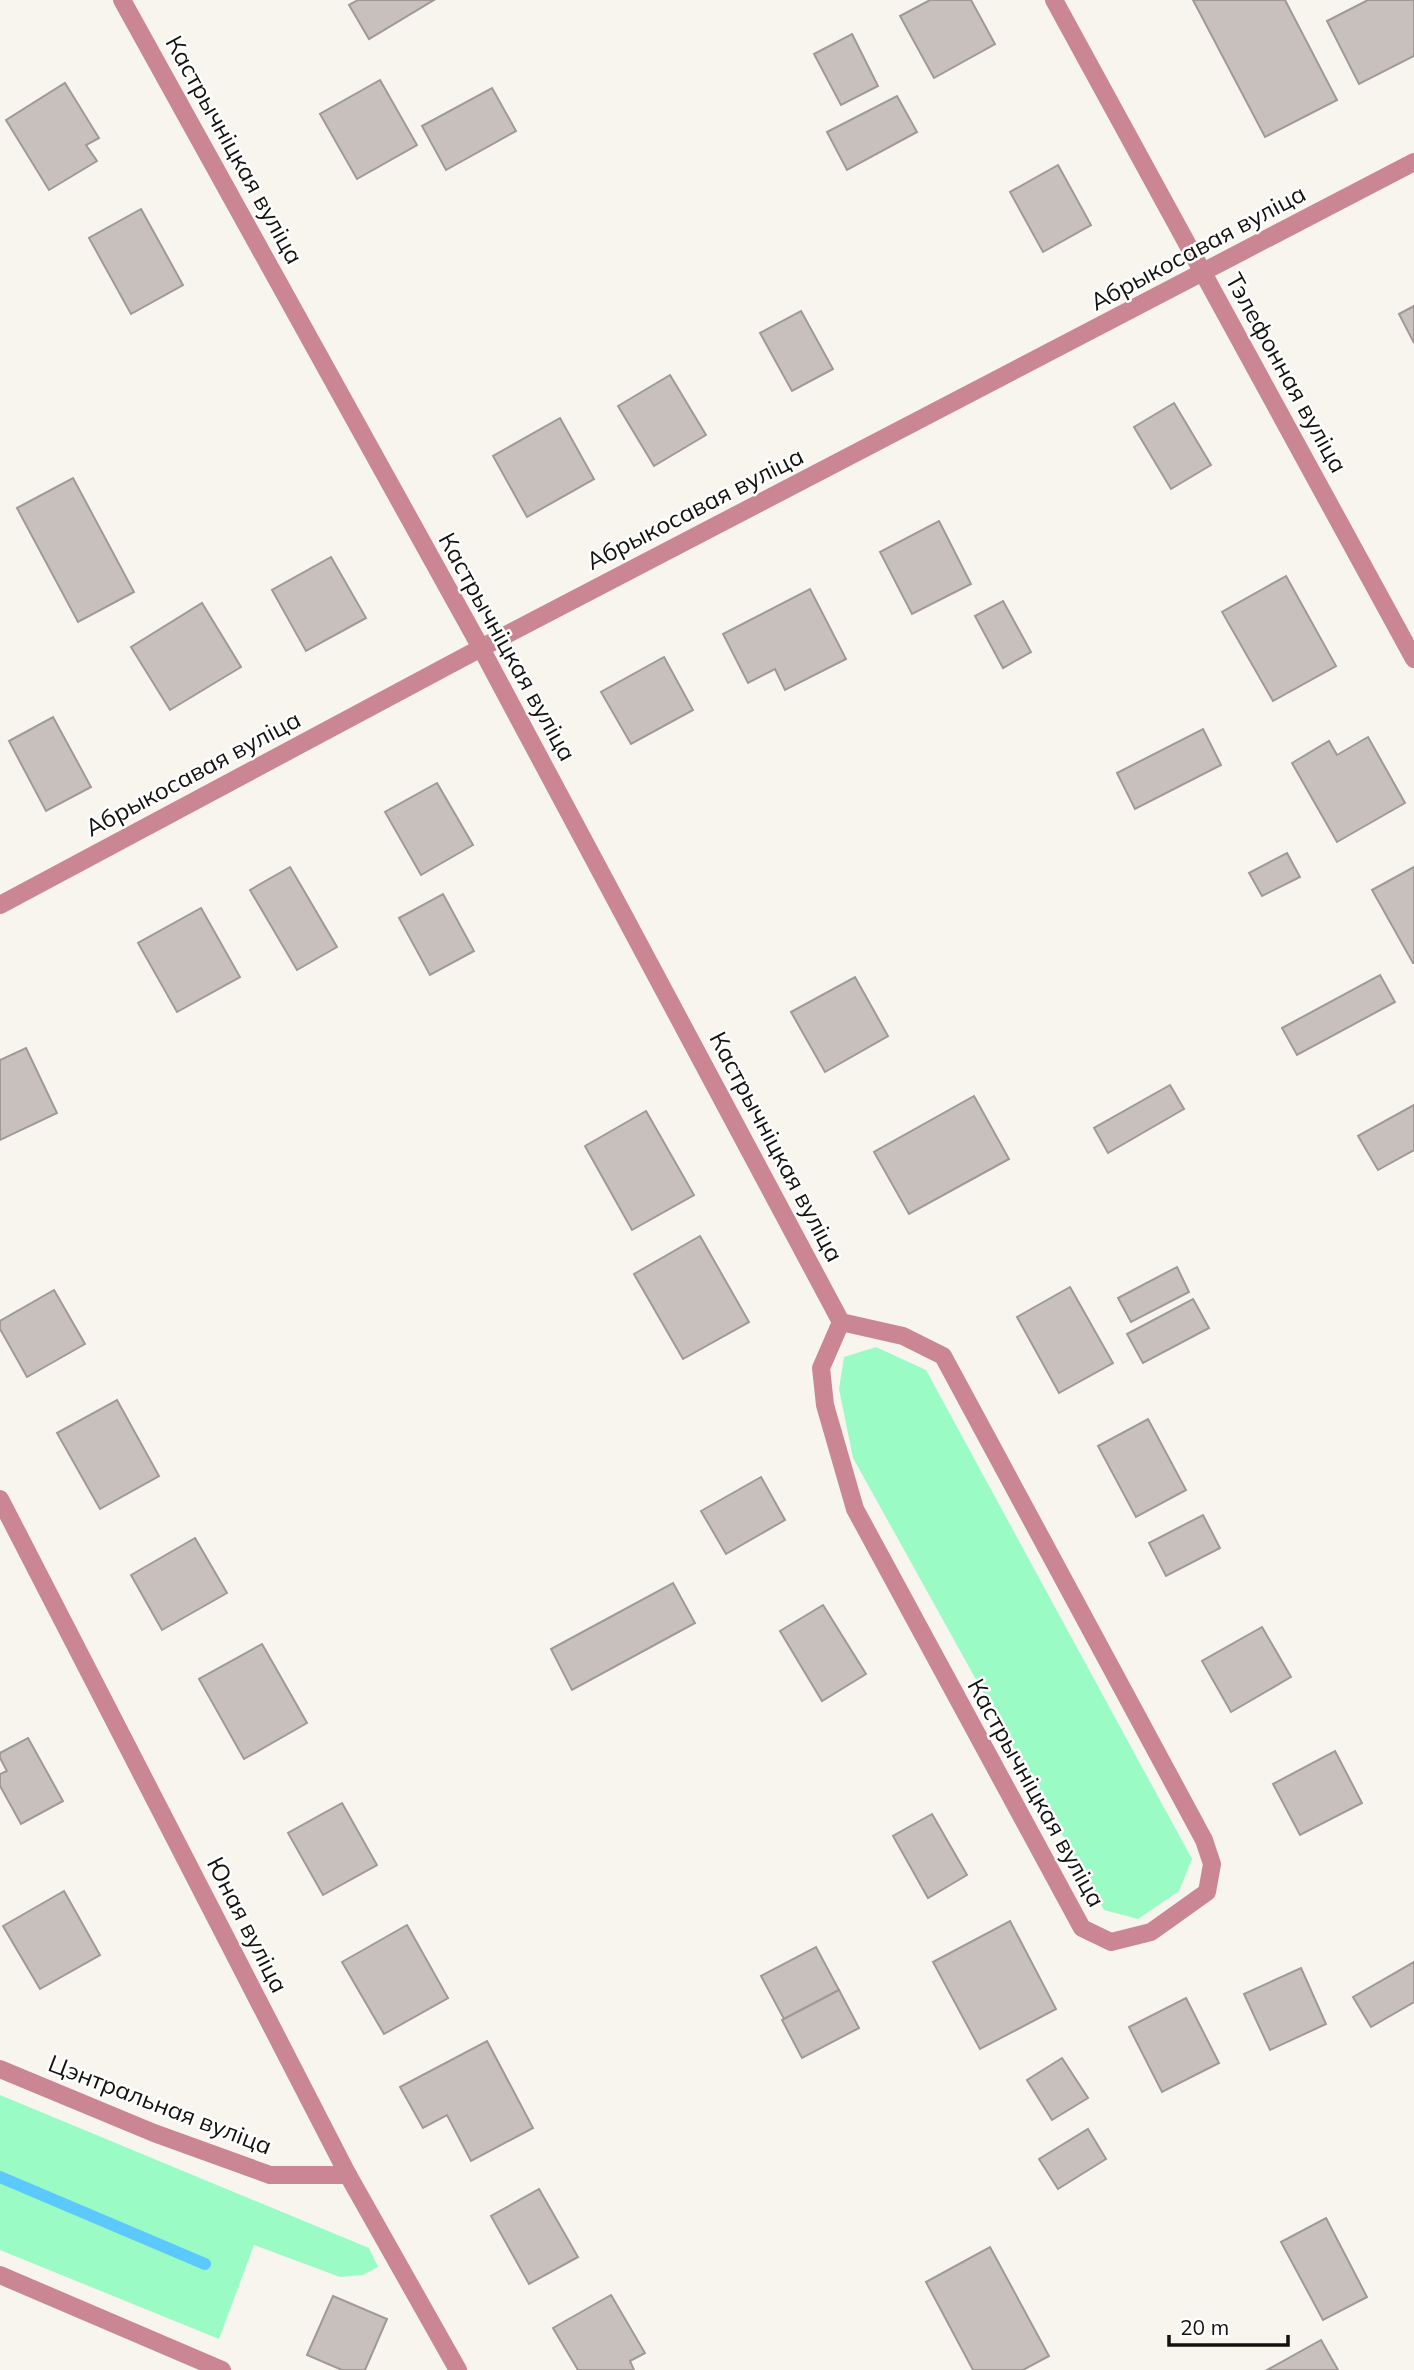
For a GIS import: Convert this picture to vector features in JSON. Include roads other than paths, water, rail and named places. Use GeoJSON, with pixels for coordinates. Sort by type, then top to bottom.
{"type":"FeatureCollection","features":[{"type":"Feature","properties":{"kind":"street","name":"Кастрычніцкая вуліца"},"geometry":{"type":"LineString","coordinates":[[122,0],[481,648],[841,1322],[903,1336],[943,1356],[1204,1840],[1212,1864],[1207,1892],[1151,1932],[1111,1942],[1082,1928],[855,1509],[825,1405],[821,1368],[841,1322]]}},
{"type":"Feature","properties":{"kind":"street","name":"Тэлефонная вуліца"},"geometry":{"type":"LineString","coordinates":[[1054,0],[1414,659]]}},
{"type":"Feature","properties":{"kind":"street","name":"Абрыкосавая вуліца"},"geometry":{"type":"LineString","coordinates":[[0,905],[481,648],[1414,162]]}},
{"type":"Feature","properties":{"kind":"street","name":"Юная вуліца"},"geometry":{"type":"LineString","coordinates":[[0,1499],[348,2175],[458,2370]]}},
{"type":"Feature","properties":{"kind":"street","name":"Цэнтральная вуліца"},"geometry":{"type":"LineString","coordinates":[[0,2068],[154,2133],[270,2175],[348,2175]]}},
{"type":"Feature","properties":{"kind":"street"},"geometry":{"type":"LineString","coordinates":[[0,2276],[222,2370]]}},
{"type":"Feature","properties":{"kind":"waterway"},"geometry":{"type":"LineString","coordinates":[[0,2177],[205,2264]]}}]}
